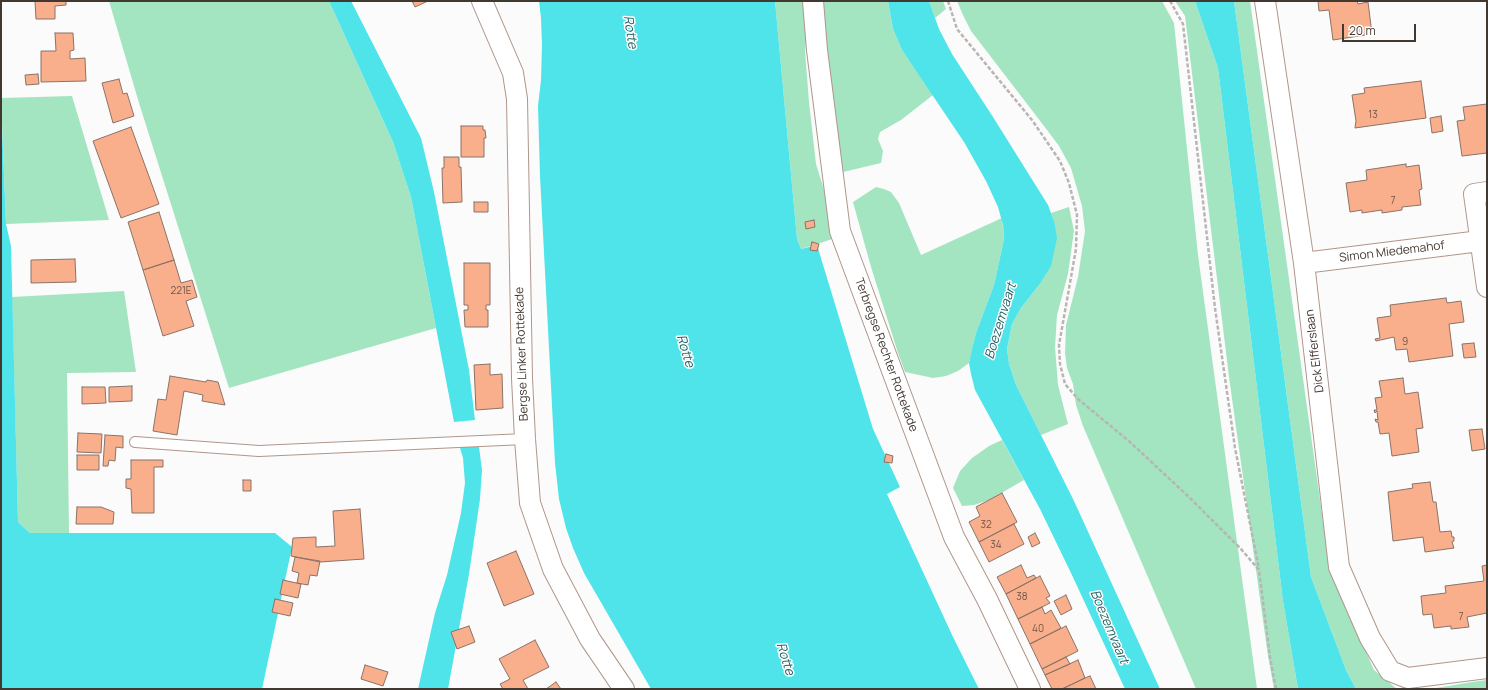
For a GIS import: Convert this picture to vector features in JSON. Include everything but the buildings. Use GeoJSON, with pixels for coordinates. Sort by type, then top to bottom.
{"type":"FeatureCollection","features":[{"type":"Feature","properties":{"kind":"street","name":"Bergse Linker Rottekade"},"geometry":{"type":"LineString","coordinates":[[482,1],[513,73],[517,99],[522,370],[530,503],[552,569],[590,639],[624,689]]}},
{"type":"Feature","properties":{"kind":"street","name":"Terbregse Rechter Rottekade"},"geometry":{"type":"LineString","coordinates":[[812,1],[840,231],[954,537],[987,599],[1030,689]]}},
{"type":"Feature","properties":{"kind":"street","name":"Dick Elfferslaan"},"geometry":{"type":"LineString","coordinates":[[1265,1],[1304,263],[1339,567],[1370,638],[1390,672],[1408,678],[1487,668]]}},
{"type":"Feature","properties":{"kind":"street"},"geometry":{"type":"LineString","coordinates":[[1487,192],[1474,194],[1487,287]]}},
{"type":"Feature","properties":{"kind":"street","name":"Simon Miedemahof"},"geometry":{"type":"LineString","coordinates":[[1304,263],[1480,241]]}},
{"type":"Feature","properties":{"kind":"lane"},"geometry":{"type":"LineString","coordinates":[[136,442],[259,451],[525,439]]}},
{"type":"Feature","properties":{"kind":"path"},"geometry":{"type":"LineString","coordinates":[[948,1],[957,29],[1032,120],[1060,162],[1069,183],[1077,215],[1076,249],[1059,345],[1060,364],[1064,384],[1078,399],[1130,442],[1191,499],[1241,549],[1259,570]]}},
{"type":"Feature","properties":{"kind":"path"},"geometry":{"type":"LineString","coordinates":[[1170,1],[1183,24],[1215,308],[1228,402],[1235,448],[1259,570],[1270,657],[1276,689]]}},
{"type":"Feature","properties":{"kind":"green space"},"geometry":{"type":"Polygon","coordinates":[[[109,1],[329,1],[393,142],[411,197],[436,328],[229,388],[139,103],[109,1]]]}},
{"type":"Feature","properties":{"kind":"green space"},"geometry":{"type":"Polygon","coordinates":[[[775,1],[805,1],[807,32],[805,51],[816,164],[825,193],[842,236],[801,249],[797,239],[775,1]]]}},
{"type":"Feature","properties":{"kind":"green space"},"geometry":{"type":"Polygon","coordinates":[[[818,1],[888,1],[893,29],[902,50],[933,95],[901,120],[880,132],[878,139],[883,151],[881,163],[839,173],[818,1]]]}},
{"type":"Feature","properties":{"kind":"green space"},"geometry":{"type":"Polygon","coordinates":[[[929,1],[943,1],[946,9],[935,18],[929,1]]]}},
{"type":"Feature","properties":{"kind":"green space"},"geometry":{"type":"Polygon","coordinates":[[[957,1],[1162,1],[1174,23],[1198,255],[1257,689],[1196,689],[1083,426],[1076,405],[1073,384],[1067,368],[1065,353],[1066,325],[1078,277],[1085,231],[1082,206],[1071,168],[1059,146],[971,31],[957,1]]]}},
{"type":"Feature","properties":{"kind":"green space"},"geometry":{"type":"Polygon","coordinates":[[[1175,1],[1195,1],[1218,68],[1283,601],[1298,689],[1274,689],[1268,656],[1229,377],[1185,16],[1175,1]]]}},
{"type":"Feature","properties":{"kind":"green space"},"geometry":{"type":"Polygon","coordinates":[[[1234,1],[1250,1],[1330,571],[1374,670],[1397,689],[1356,689],[1346,670],[1311,577],[1234,1]]]}},
{"type":"Feature","properties":{"kind":"green space"},"geometry":{"type":"Polygon","coordinates":[[[72,96],[109,220],[6,224],[1,98],[72,96]]]}},
{"type":"Feature","properties":{"kind":"green space"},"geometry":{"type":"Polygon","coordinates":[[[876,187],[891,192],[899,203],[921,255],[1002,218],[1004,239],[994,285],[976,333],[969,363],[958,371],[946,376],[933,378],[905,372],[871,267],[853,202],[876,187]]]}},
{"type":"Feature","properties":{"kind":"green space"},"geometry":{"type":"Polygon","coordinates":[[[1069,207],[1074,231],[1068,274],[1057,315],[1055,347],[1058,385],[1068,424],[1041,435],[1016,385],[1009,364],[1007,349],[1012,324],[1021,308],[1039,285],[1054,221],[1051,213],[1069,207]]]}},
{"type":"Feature","properties":{"kind":"green space"},"geometry":{"type":"Polygon","coordinates":[[[124,291],[136,372],[67,373],[69,533],[30,533],[18,522],[12,297],[124,291]]]}},
{"type":"Feature","properties":{"kind":"green space"},"geometry":{"type":"Polygon","coordinates":[[[1002,440],[1024,480],[989,500],[974,505],[962,506],[953,488],[960,471],[972,458],[989,446],[1002,440]]]}},
{"type":"Feature","properties":{"kind":"green space"},"geometry":{"type":"Polygon","coordinates":[[[1487,680],[1487,689],[1430,689],[1472,682],[1487,680]]]}},
{"type":"Feature","properties":{"kind":"water"},"geometry":{"type":"Polygon","coordinates":[[[329,1],[351,1],[421,138],[434,192],[469,370],[475,420],[454,422],[411,197],[393,142],[329,1]]]}},
{"type":"Feature","properties":{"kind":"water","name":"Rotte"},"geometry":{"type":"Polygon","coordinates":[[[539,1],[775,1],[797,239],[801,249],[817,245],[873,429],[900,487],[887,494],[953,637],[979,689],[651,689],[584,573],[566,528],[559,499],[555,463],[540,176],[538,106],[541,80],[542,44],[539,1]]]}},
{"type":"Feature","properties":{"kind":"water","name":"Boezemvaart"},"geometry":{"type":"Polygon","coordinates":[[[888,1],[929,1],[939,29],[952,54],[1048,205],[1054,221],[1057,238],[1051,266],[1039,285],[1021,308],[1012,324],[1007,349],[1009,364],[1016,385],[1074,501],[1160,689],[1125,689],[1040,509],[975,390],[969,363],[976,333],[994,285],[1004,239],[1003,225],[998,207],[986,181],[964,142],[902,50],[893,29],[888,1]]]}},
{"type":"Feature","properties":{"kind":"water"},"geometry":{"type":"Polygon","coordinates":[[[1195,1],[1234,1],[1311,577],[1346,670],[1356,689],[1298,689],[1283,601],[1218,68],[1195,1]]]}},
{"type":"Feature","properties":{"kind":"water"},"geometry":{"type":"Polygon","coordinates":[[[1,102],[6,224],[11,246],[18,522],[30,533],[275,533],[292,547],[262,689],[1,689],[1,102]]]}},
{"type":"Feature","properties":{"kind":"water"},"geometry":{"type":"Polygon","coordinates":[[[478,439],[482,470],[480,499],[469,574],[448,689],[418,689],[435,613],[447,575],[461,513],[465,483],[463,458],[458,441],[478,439]]]}}]}
